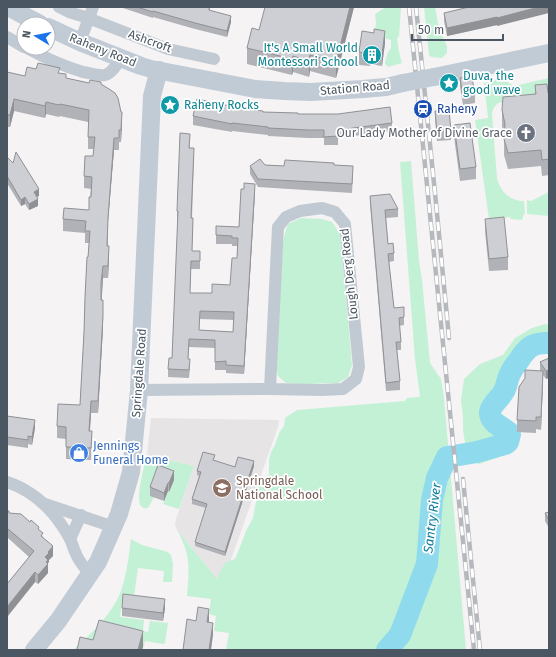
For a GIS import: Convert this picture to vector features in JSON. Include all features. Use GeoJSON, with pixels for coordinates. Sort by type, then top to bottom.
{"type":"FeatureCollection","features":[{"type":"Feature","properties":{"kind":"street"},"geometry":{"type":"LineString","coordinates":[[8,7],[25,16]]}},
{"type":"Feature","properties":{"kind":"street","name":"Ashcroft"},"geometry":{"type":"LineString","coordinates":[[59,7],[69,12],[90,12],[168,49],[214,59]]}},
{"type":"Feature","properties":{"kind":"street"},"geometry":{"type":"LineString","coordinates":[[80,42],[90,12]]}},
{"type":"Feature","properties":{"kind":"street","name":"Raheny Road"},"geometry":{"type":"LineString","coordinates":[[56,32],[141,66],[159,70]]}},
{"type":"Feature","properties":{"kind":"street"},"geometry":{"type":"LineString","coordinates":[[7,37],[16,42]]}},
{"type":"Feature","properties":{"kind":"street","name":"Station Road"},"geometry":{"type":"LineString","coordinates":[[159,70],[248,88],[311,92],[386,87],[549,53]]}},
{"type":"Feature","properties":{"kind":"street"},"geometry":{"type":"LineString","coordinates":[[42,56],[70,68],[99,75],[106,75],[112,71],[121,58]]}},
{"type":"Feature","properties":{"kind":"street","name":"Springdale Road"},"geometry":{"type":"LineString","coordinates":[[34,650],[58,621],[98,562],[119,514],[131,472],[139,390],[152,96],[159,70]]}},
{"type":"Feature","properties":{"kind":"street","name":"Lough Derg Road"},"geometry":{"type":"LineString","coordinates":[[139,390],[343,389],[356,379],[359,367],[344,224],[335,212],[322,208],[300,211],[286,217],[278,227],[270,389]]}},
{"type":"Feature","properties":{"kind":"street"},"geometry":{"type":"LineString","coordinates":[[7,482],[29,493],[43,503],[52,512],[70,539],[80,561],[90,574]]}},
{"type":"Feature","properties":{"kind":"street"},"geometry":{"type":"LineString","coordinates":[[43,503],[114,527]]}},
{"type":"Feature","properties":{"kind":"street"},"geometry":{"type":"LineString","coordinates":[[70,539],[81,515]]}},
{"type":"Feature","properties":{"kind":"shaded area","name":"Springdale National School"},"geometry":{"type":"Polygon","coordinates":[[[151,418],[279,420],[278,427],[222,585],[177,530],[175,525],[194,466],[147,455],[151,418]]]}},
{"type":"Feature","properties":{"kind":"green space"},"geometry":{"type":"Polygon","coordinates":[[[386,7],[401,7],[399,36],[397,38],[402,63],[388,67],[385,64],[387,55],[391,48],[391,40],[381,37],[375,30],[375,14],[386,7]]]}},
{"type":"Feature","properties":{"kind":"green space"},"geometry":{"type":"Polygon","coordinates":[[[424,7],[435,7],[439,29],[447,46],[447,53],[442,58],[431,57],[429,55],[424,7]]]}},
{"type":"Feature","properties":{"kind":"green space"},"geometry":{"type":"Polygon","coordinates":[[[549,78],[549,95],[499,103],[493,110],[497,179],[501,188],[507,195],[519,201],[524,201],[525,214],[522,220],[511,219],[510,217],[489,219],[475,120],[488,118],[484,83],[502,79],[514,86],[549,78]]]}},
{"type":"Feature","properties":{"kind":"green space"},"geometry":{"type":"Polygon","coordinates":[[[411,161],[419,261],[430,363],[441,379],[444,398],[466,650],[226,650],[229,633],[214,631],[216,616],[209,614],[211,599],[187,596],[188,557],[177,530],[218,580],[219,573],[226,562],[235,559],[253,518],[259,485],[269,475],[269,460],[271,452],[279,433],[284,426],[285,418],[297,410],[405,401],[407,398],[420,397],[415,359],[400,162],[411,161]]]}},
{"type":"Feature","properties":{"kind":"green space"},"geometry":{"type":"Polygon","coordinates":[[[549,192],[549,216],[527,214],[527,200],[531,201],[549,192]]]}},
{"type":"Feature","properties":{"kind":"green space"},"geometry":{"type":"Polygon","coordinates":[[[301,218],[322,219],[332,222],[340,234],[352,365],[348,377],[338,383],[286,383],[278,376],[276,367],[283,244],[288,224],[301,218]]]}},
{"type":"Feature","properties":{"kind":"green space"},"geometry":{"type":"Polygon","coordinates":[[[545,324],[549,325],[549,354],[542,353],[531,359],[525,359],[512,365],[504,381],[503,389],[494,400],[494,414],[497,419],[507,425],[513,435],[511,446],[497,458],[479,464],[473,462],[466,448],[463,431],[461,400],[464,379],[480,364],[503,355],[515,338],[532,328],[545,324]]]}},
{"type":"Feature","properties":{"kind":"green space"},"geometry":{"type":"Polygon","coordinates":[[[147,455],[194,466],[179,509],[163,504],[174,480],[154,497],[148,508],[143,508],[140,503],[139,498],[142,474],[147,455]]]}},
{"type":"Feature","properties":{"kind":"green space"},"geometry":{"type":"Polygon","coordinates":[[[131,539],[142,545],[168,552],[171,555],[173,564],[172,582],[163,582],[164,571],[138,568],[133,603],[122,602],[120,617],[144,620],[143,631],[148,632],[150,621],[168,623],[165,643],[145,641],[143,650],[73,650],[102,622],[114,606],[122,588],[128,564],[131,539]]]}},
{"type":"Feature","properties":{"kind":"building"},"geometry":{"type":"Polygon","coordinates":[[[137,7],[209,7],[209,10],[231,16],[227,31],[137,7]]]}},
{"type":"Feature","properties":{"kind":"building"},"geometry":{"type":"Polygon","coordinates":[[[265,7],[350,7],[336,62],[310,55],[309,61],[293,56],[292,59],[247,48],[252,28],[259,30],[265,7]]]}},
{"type":"Feature","properties":{"kind":"building"},"geometry":{"type":"Polygon","coordinates":[[[469,7],[539,7],[497,18],[447,28],[444,13],[469,7]]]}},
{"type":"Feature","properties":{"kind":"building"},"geometry":{"type":"Polygon","coordinates":[[[374,29],[385,31],[382,54],[359,52],[362,31],[374,33],[374,29]]]}},
{"type":"Feature","properties":{"kind":"building"},"geometry":{"type":"Polygon","coordinates":[[[38,63],[60,68],[58,73],[66,74],[66,78],[89,83],[90,80],[101,82],[101,84],[115,93],[122,112],[119,138],[114,138],[108,218],[108,266],[103,266],[101,283],[103,316],[98,401],[91,401],[89,431],[92,431],[91,448],[66,447],[66,427],[57,426],[58,404],[80,405],[87,257],[90,231],[85,231],[86,221],[63,219],[64,208],[89,210],[92,177],[84,176],[85,156],[93,156],[95,137],[88,137],[89,110],[46,102],[45,106],[14,99],[10,115],[7,115],[7,72],[25,76],[27,67],[36,69],[38,63]]]}},
{"type":"Feature","properties":{"kind":"building"},"geometry":{"type":"Polygon","coordinates":[[[472,77],[475,95],[463,96],[460,78],[472,77]]]}},
{"type":"Feature","properties":{"kind":"building","name":"Our Lady Mother of Divine Grace"},"geometry":{"type":"Polygon","coordinates":[[[547,84],[549,93],[549,159],[542,160],[541,150],[508,153],[504,139],[505,124],[502,110],[503,97],[536,94],[535,85],[547,84]]]}},
{"type":"Feature","properties":{"kind":"building"},"geometry":{"type":"Polygon","coordinates":[[[197,99],[263,112],[298,114],[338,114],[390,107],[392,123],[338,130],[338,136],[324,137],[324,130],[268,128],[232,124],[193,116],[197,99]]]}},
{"type":"Feature","properties":{"kind":"building"},"geometry":{"type":"Polygon","coordinates":[[[449,110],[451,131],[437,132],[435,111],[449,110]]]}},
{"type":"Feature","properties":{"kind":"building"},"geometry":{"type":"Polygon","coordinates":[[[470,123],[476,167],[460,169],[454,125],[470,123]]]}},
{"type":"Feature","properties":{"kind":"building"},"geometry":{"type":"Polygon","coordinates":[[[180,133],[190,134],[189,148],[194,148],[191,218],[193,218],[192,251],[200,251],[200,261],[191,261],[190,293],[212,293],[212,284],[230,285],[232,258],[237,258],[238,238],[216,235],[216,226],[239,227],[241,189],[244,189],[244,183],[255,184],[244,366],[226,365],[226,361],[215,362],[215,340],[189,339],[189,370],[168,369],[169,358],[172,358],[180,133]],[[200,311],[199,330],[233,332],[234,312],[200,311]]]}},
{"type":"Feature","properties":{"kind":"building"},"geometry":{"type":"Polygon","coordinates":[[[16,152],[39,189],[34,192],[38,199],[29,204],[25,197],[21,200],[7,176],[7,157],[13,163],[16,152]]]}},
{"type":"Feature","properties":{"kind":"building"},"geometry":{"type":"Polygon","coordinates":[[[260,159],[265,165],[284,166],[285,160],[334,163],[334,165],[353,166],[352,184],[258,179],[250,166],[260,159]]]}},
{"type":"Feature","properties":{"kind":"building"},"geometry":{"type":"Polygon","coordinates":[[[390,194],[398,209],[385,210],[388,244],[393,243],[394,253],[388,254],[394,308],[404,307],[404,317],[399,318],[401,342],[396,342],[400,381],[386,383],[370,196],[390,194]]]}},
{"type":"Feature","properties":{"kind":"building"},"geometry":{"type":"Polygon","coordinates":[[[504,217],[508,257],[489,259],[485,219],[504,217]]]}},
{"type":"Feature","properties":{"kind":"building"},"geometry":{"type":"Polygon","coordinates":[[[549,358],[549,370],[546,371],[540,362],[549,358]]]}},
{"type":"Feature","properties":{"kind":"building"},"geometry":{"type":"Polygon","coordinates":[[[525,370],[543,371],[541,417],[536,417],[536,421],[517,420],[519,387],[525,378],[525,370]]]}},
{"type":"Feature","properties":{"kind":"building"},"geometry":{"type":"Polygon","coordinates":[[[7,416],[35,420],[32,437],[28,436],[28,440],[7,437],[7,416]]]}},
{"type":"Feature","properties":{"kind":"building"},"geometry":{"type":"Polygon","coordinates":[[[203,452],[215,455],[213,460],[235,467],[238,457],[254,461],[225,552],[195,542],[207,504],[192,499],[201,472],[197,471],[203,452]]]}},
{"type":"Feature","properties":{"kind":"building"},"geometry":{"type":"Polygon","coordinates":[[[158,465],[174,471],[164,493],[150,487],[158,465]]]}},
{"type":"Feature","properties":{"kind":"building"},"geometry":{"type":"Polygon","coordinates":[[[7,511],[9,511],[9,513],[21,514],[30,522],[31,520],[43,533],[41,536],[53,546],[45,557],[48,560],[46,562],[48,564],[38,575],[35,572],[7,607],[7,584],[34,551],[7,529],[7,511]]]}},
{"type":"Feature","properties":{"kind":"building"},"geometry":{"type":"Polygon","coordinates":[[[549,512],[549,520],[545,513],[549,512]]]}},
{"type":"Feature","properties":{"kind":"building"},"geometry":{"type":"Polygon","coordinates":[[[123,594],[165,599],[163,613],[122,608],[123,594]]]}},
{"type":"Feature","properties":{"kind":"building"},"geometry":{"type":"Polygon","coordinates":[[[198,607],[209,609],[207,622],[213,623],[209,650],[183,650],[187,619],[196,621],[198,607]]]}},
{"type":"Feature","properties":{"kind":"building"},"geometry":{"type":"Polygon","coordinates":[[[99,620],[143,631],[138,650],[77,650],[80,637],[93,640],[99,620]]]}},
{"type":"Feature","properties":{"kind":"waterway","name":"Santry River"},"geometry":{"type":"LineString","coordinates":[[387,650],[400,635],[427,564],[432,500],[437,478],[447,457],[477,452],[508,442],[510,434],[492,419],[490,416],[491,409],[503,394],[512,370],[526,350],[533,345],[549,343]]}},
{"type":"Feature","properties":{"kind":"railway"},"geometry":{"type":"LineString","coordinates":[[409,7],[474,650]]}},
{"type":"Feature","properties":{"kind":"railway"},"geometry":{"type":"LineString","coordinates":[[416,7],[449,338]]}},
{"type":"Feature","properties":{"kind":"railway"},"geometry":{"type":"LineString","coordinates":[[463,479],[480,650]]}},
{"type":"Feature","properties":{"kind":"place","name":"It's A Small World Montessori School"},"geometry":{"type":"Point","coordinates":[372,55]}},
{"type":"Feature","properties":{"kind":"place","name":"Duva, the good wave"},"geometry":{"type":"Point","coordinates":[449,83]}},
{"type":"Feature","properties":{"kind":"place","name":"Raheny Rocks"},"geometry":{"type":"Point","coordinates":[170,105]}},
{"type":"Feature","properties":{"kind":"place","name":"Raheny"},"geometry":{"type":"Point","coordinates":[423,109]}},
{"type":"Feature","properties":{"kind":"place","name":"Our Lady Mother of Divine Grace"},"geometry":{"type":"Point","coordinates":[526,133]}},
{"type":"Feature","properties":{"kind":"place","name":"Jennings Funeral Home"},"geometry":{"type":"Point","coordinates":[79,453]}},
{"type":"Feature","properties":{"kind":"place","name":"Springdale National School"},"geometry":{"type":"Point","coordinates":[222,488]}}]}
